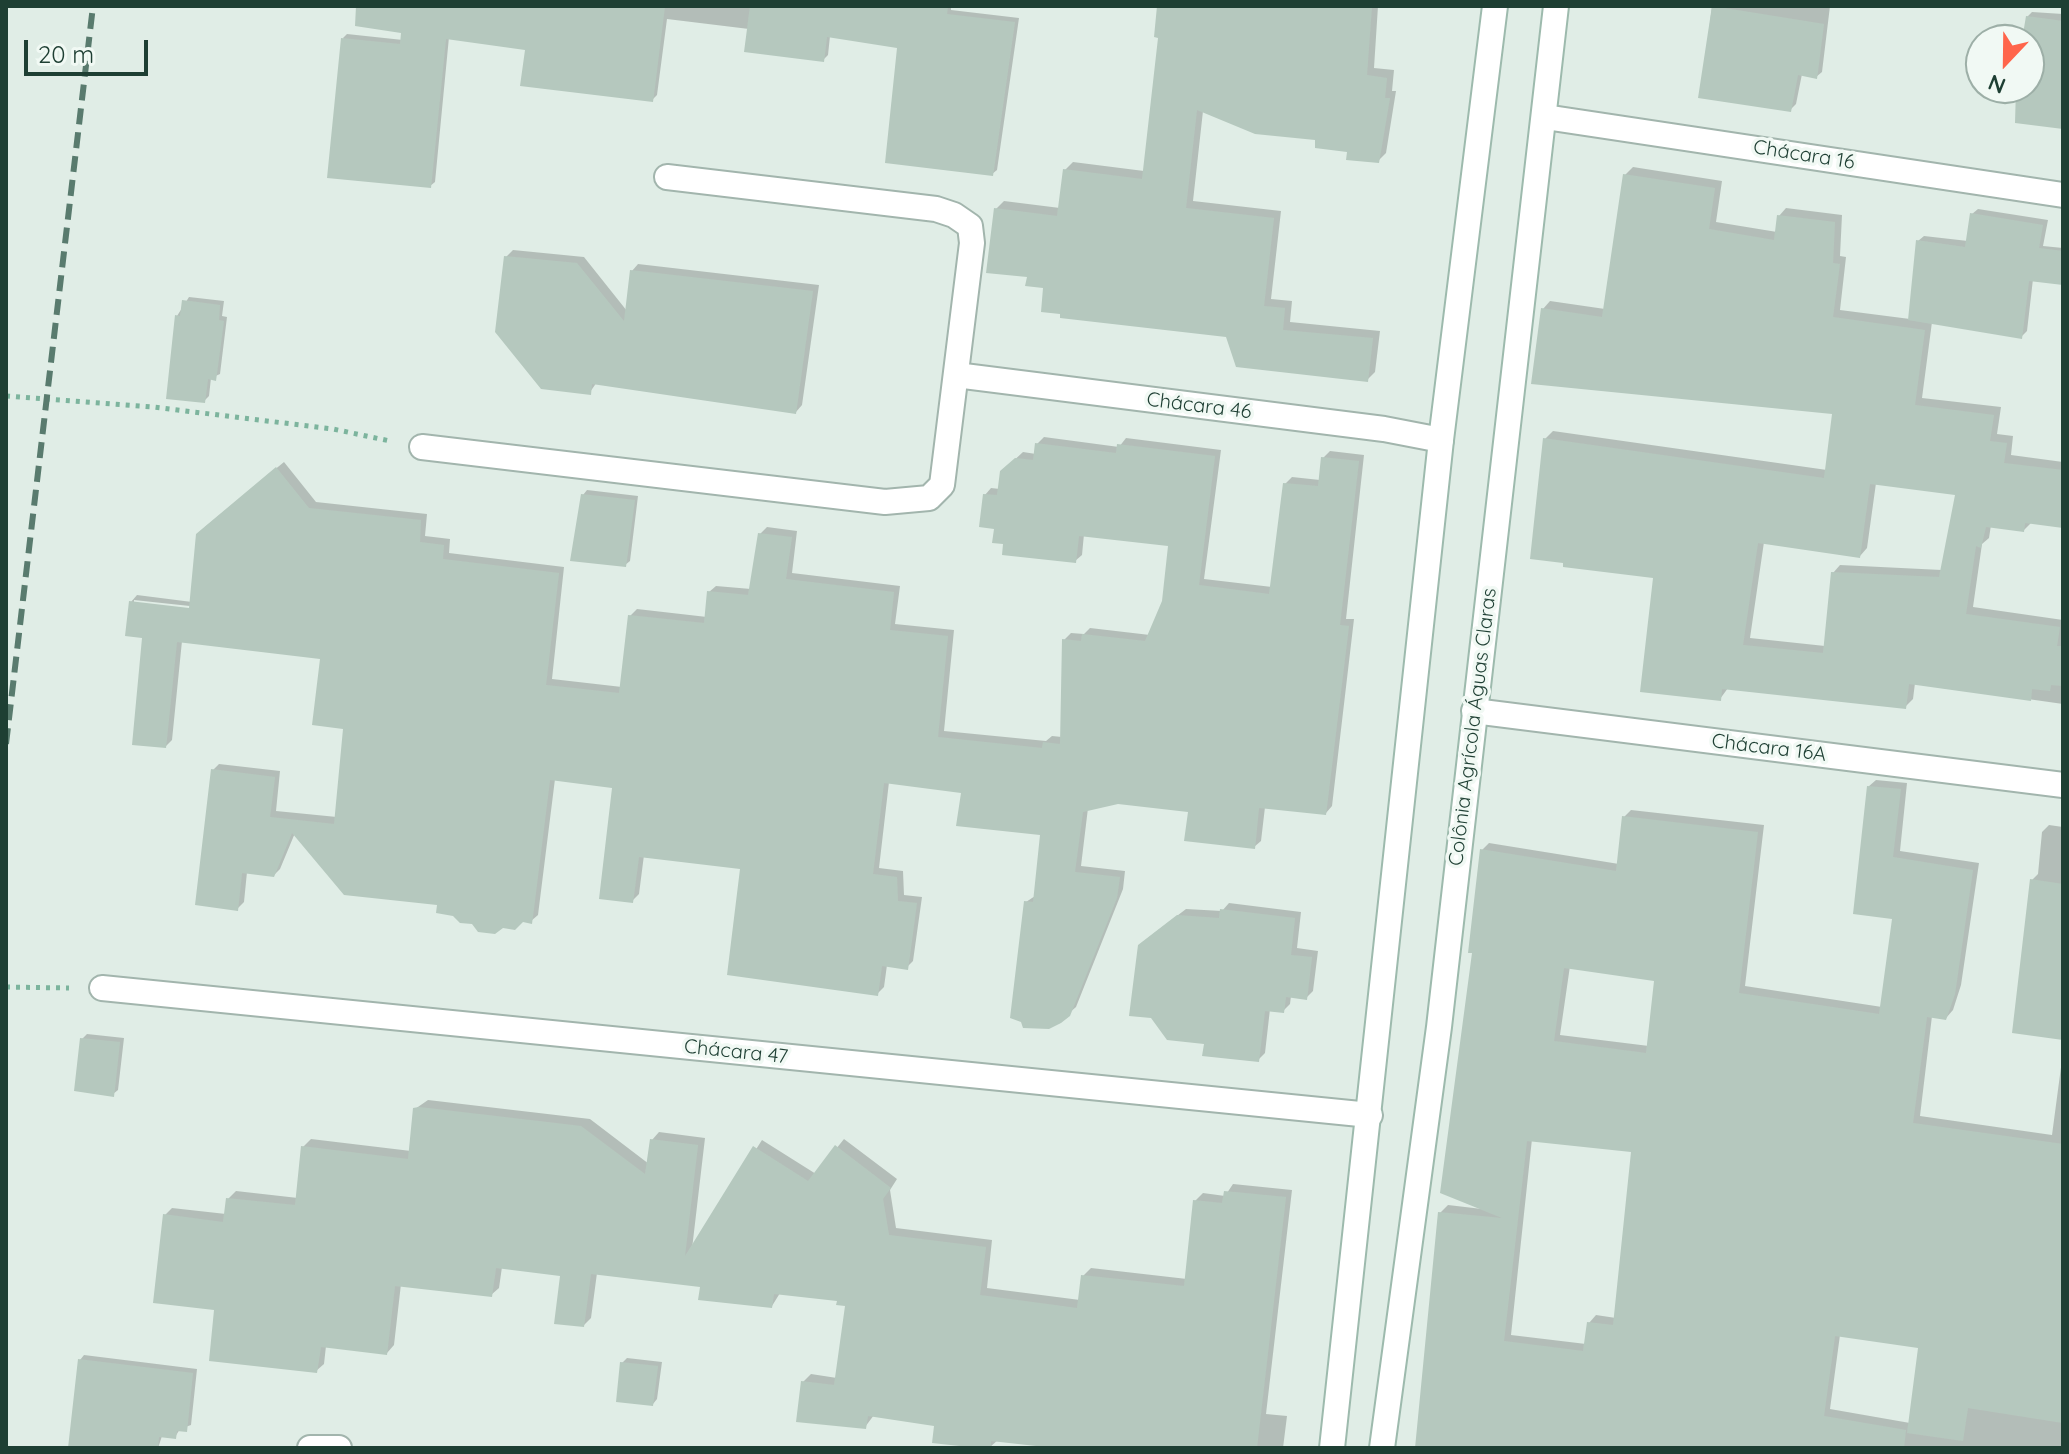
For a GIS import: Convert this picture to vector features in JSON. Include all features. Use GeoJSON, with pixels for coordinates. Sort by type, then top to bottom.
{"type":"FeatureCollection","features":[{"type":"Feature","properties":{"kind":"street"},"geometry":{"type":"LineString","coordinates":[[1332,1448],[1441,440],[1495,6]]}},
{"type":"Feature","properties":{"kind":"street","name":"Colônia Agrícola Águas Claras"},"geometry":{"type":"LineString","coordinates":[[1382,1448],[1439,1027],[1556,6]]}},
{"type":"Feature","properties":{"kind":"street","name":"Chácara 16"},"geometry":{"type":"LineString","coordinates":[[1545,117],[2063,195]]}},
{"type":"Feature","properties":{"kind":"street"},"geometry":{"type":"LineString","coordinates":[[422,447],[885,502],[929,498],[942,485],[972,243],[970,226],[954,215],[936,209],[667,177]]}},
{"type":"Feature","properties":{"kind":"street","name":"Chácara 46"},"geometry":{"type":"LineString","coordinates":[[956,375],[1384,429],[1441,440]]}},
{"type":"Feature","properties":{"kind":"street","name":"Chácara 16A"},"geometry":{"type":"LineString","coordinates":[[1474,711],[2063,785]]}},
{"type":"Feature","properties":{"kind":"street","name":"Chácara 47"},"geometry":{"type":"LineString","coordinates":[[102,988],[1370,1115]]}},
{"type":"Feature","properties":{"kind":"street"},"geometry":{"type":"LineString","coordinates":[[310,1448],[339,1448]]}},
{"type":"Feature","properties":{"kind":"path"},"geometry":{"type":"LineString","coordinates":[[6,396],[153,407],[333,429],[422,447]]}},
{"type":"Feature","properties":{"kind":"path"},"geometry":{"type":"LineString","coordinates":[[6,987],[102,988]]}},
{"type":"Feature","properties":{"kind":"building"},"geometry":{"type":"Polygon","coordinates":[[[356,6],[665,6],[653,102],[520,86],[525,50],[446,39],[431,188],[327,178],[341,38],[400,44],[401,33],[355,26],[356,6]]]}},
{"type":"Feature","properties":{"kind":"building"},"geometry":{"type":"Polygon","coordinates":[[[750,6],[948,6],[947,14],[1015,22],[993,176],[885,163],[897,48],[827,37],[824,62],[744,52],[750,6]]]}},
{"type":"Feature","properties":{"kind":"building"},"geometry":{"type":"Polygon","coordinates":[[[1157,6],[1372,6],[1367,75],[1387,78],[1385,98],[1390,98],[1379,163],[1346,160],[1347,152],[1315,148],[1315,140],[1255,134],[1197,110],[1186,208],[1274,218],[1264,306],[1285,308],[1283,330],[1373,338],[1368,382],[1236,367],[1226,337],[1060,318],[1060,314],[1041,312],[1043,288],[1025,286],[1027,277],[986,273],[994,208],[1057,216],[1063,169],[1142,179],[1158,38],[1154,37],[1157,6]]]}},
{"type":"Feature","properties":{"kind":"building"},"geometry":{"type":"Polygon","coordinates":[[[1712,6],[1824,24],[1817,79],[1798,75],[1791,112],[1698,98],[1712,6]]]}},
{"type":"Feature","properties":{"kind":"building"},"geometry":{"type":"Polygon","coordinates":[[[2026,16],[2063,21],[2063,129],[2015,123],[2016,104],[2045,104],[2045,24],[2025,24],[2026,16]]]}},
{"type":"Feature","properties":{"kind":"building"},"geometry":{"type":"Polygon","coordinates":[[[1623,174],[1715,188],[1709,229],[1774,240],[1777,215],[1835,222],[1833,263],[1840,264],[1833,317],[1925,330],[1915,405],[1994,415],[1990,441],[2007,443],[2004,463],[2063,470],[2063,528],[2025,523],[2024,532],[1986,527],[1981,548],[1976,546],[1966,614],[2060,627],[2057,646],[2063,646],[2063,686],[2051,685],[2050,691],[2032,689],[2031,701],[1909,684],[1906,709],[1722,689],[1721,701],[1640,692],[1653,578],[1563,567],[1563,563],[1530,559],[1543,438],[1824,478],[1832,414],[1531,384],[1541,308],[1602,317],[1623,174]],[[1870,484],[1860,558],[1758,543],[1743,645],[1823,653],[1831,572],[1939,577],[1955,495],[1870,484]]]}},
{"type":"Feature","properties":{"kind":"building"},"geometry":{"type":"Polygon","coordinates":[[[1970,213],[2043,225],[2039,248],[2063,251],[2063,285],[2029,281],[2022,339],[1908,320],[1916,240],[1965,247],[1970,213]]]}},
{"type":"Feature","properties":{"kind":"building"},"geometry":{"type":"Polygon","coordinates":[[[504,256],[577,263],[624,321],[630,270],[813,291],[796,414],[592,384],[591,395],[541,389],[495,332],[504,256]]]}},
{"type":"Feature","properties":{"kind":"building"},"geometry":{"type":"Polygon","coordinates":[[[182,300],[220,305],[219,320],[224,321],[216,381],[208,379],[205,403],[166,399],[175,315],[180,316],[182,300]]]}},
{"type":"Feature","properties":{"kind":"building"},"geometry":{"type":"Polygon","coordinates":[[[1035,443],[1116,453],[1117,444],[1215,456],[1199,585],[1269,594],[1283,483],[1318,486],[1321,457],[1359,461],[1340,625],[1349,626],[1326,815],[1259,808],[1255,849],[1184,841],[1188,812],[1118,804],[1083,812],[1075,872],[1120,877],[1117,898],[1070,1016],[1061,1023],[1049,1029],[1023,1028],[1021,1022],[1010,1018],[1024,901],[1033,902],[1040,835],[956,826],[961,793],[884,783],[873,874],[897,877],[898,901],[917,903],[908,970],[882,966],[878,996],[727,975],[740,869],[639,857],[633,903],[599,899],[612,788],[550,780],[532,924],[523,922],[515,930],[503,928],[495,934],[478,932],[472,924],[460,923],[453,916],[436,913],[437,905],[344,895],[292,833],[274,877],[242,873],[238,911],[195,905],[211,769],[275,777],[270,817],[334,824],[343,729],[312,725],[320,659],[177,642],[166,748],[132,745],[142,638],[125,636],[129,601],[189,608],[196,534],[276,467],[309,508],[421,520],[420,542],[444,545],[443,559],[559,573],[546,685],[619,693],[628,615],[704,623],[707,591],[748,595],[758,533],[792,537],[786,579],[894,592],[890,630],[948,636],[938,737],[1042,748],[1043,742],[1060,744],[1062,639],[1081,641],[1082,634],[1145,641],[1162,601],[1168,546],[1079,536],[1076,563],[1002,555],[1003,544],[992,543],[994,529],[979,527],[983,494],[997,495],[1000,471],[1015,458],[1033,460],[1035,443]]]}},
{"type":"Feature","properties":{"kind":"building"},"geometry":{"type":"Polygon","coordinates":[[[581,494],[635,500],[626,567],[570,561],[581,494]]]}},
{"type":"Feature","properties":{"kind":"building"},"geometry":{"type":"Polygon","coordinates":[[[1867,786],[1901,789],[1893,857],[1973,870],[1955,994],[1946,1020],[1927,1017],[1913,1123],[2063,1144],[2063,1423],[1968,1408],[1963,1441],[1907,1433],[1918,1348],[1835,1336],[1824,1416],[1906,1430],[1904,1448],[1415,1448],[1438,1212],[1502,1218],[1440,1193],[1472,953],[1468,953],[1480,849],[1616,871],[1622,816],[1758,832],[1739,993],[1879,1014],[1892,919],[1853,914],[1867,786]],[[1564,968],[1554,1041],[1646,1053],[1654,981],[1564,968]],[[1527,1141],[1504,1341],[1583,1351],[1587,1322],[1613,1325],[1631,1152],[1527,1141]]]}},
{"type":"Feature","properties":{"kind":"building"},"geometry":{"type":"Polygon","coordinates":[[[2030,879],[2063,884],[2063,1040],[2012,1033],[2030,879]]]}},
{"type":"Feature","properties":{"kind":"building"},"geometry":{"type":"Polygon","coordinates":[[[1220,909],[1295,918],[1291,955],[1312,957],[1307,1000],[1286,997],[1284,1013],[1265,1011],[1259,1062],[1202,1056],[1204,1044],[1167,1040],[1151,1018],[1129,1016],[1138,945],[1177,915],[1219,918],[1220,909]]]}},
{"type":"Feature","properties":{"kind":"building"},"geometry":{"type":"Polygon","coordinates":[[[80,1038],[120,1042],[114,1097],[74,1091],[80,1038]]]}},
{"type":"Feature","properties":{"kind":"building"},"geometry":{"type":"Polygon","coordinates":[[[413,1108],[581,1126],[645,1174],[650,1139],[698,1145],[685,1256],[753,1146],[808,1181],[835,1145],[891,1188],[883,1199],[889,1235],[986,1247],[980,1295],[1077,1308],[1081,1275],[1184,1286],[1193,1200],[1222,1203],[1224,1191],[1286,1197],[1257,1448],[1054,1448],[991,1441],[991,1448],[978,1448],[932,1443],[934,1426],[868,1416],[866,1429],[796,1422],[801,1381],[834,1385],[845,1306],[836,1305],[837,1301],[774,1294],[772,1308],[698,1300],[700,1287],[591,1274],[584,1327],[554,1324],[560,1276],[496,1268],[492,1297],[395,1286],[387,1355],[321,1347],[317,1373],[209,1361],[214,1310],[153,1303],[163,1214],[223,1222],[226,1198],[295,1205],[301,1146],[408,1159],[413,1108]]]}},
{"type":"Feature","properties":{"kind":"building"},"geometry":{"type":"Polygon","coordinates":[[[78,1359],[193,1373],[187,1432],[177,1431],[176,1439],[159,1437],[158,1448],[68,1448],[78,1359]]]}},
{"type":"Feature","properties":{"kind":"building"},"geometry":{"type":"Polygon","coordinates":[[[620,1362],[658,1366],[653,1406],[616,1402],[620,1362]]]}},
{"type":"Feature","properties":{"kind":"railway"},"geometry":{"type":"LineString","coordinates":[[6,744],[93,6]]}}]}
